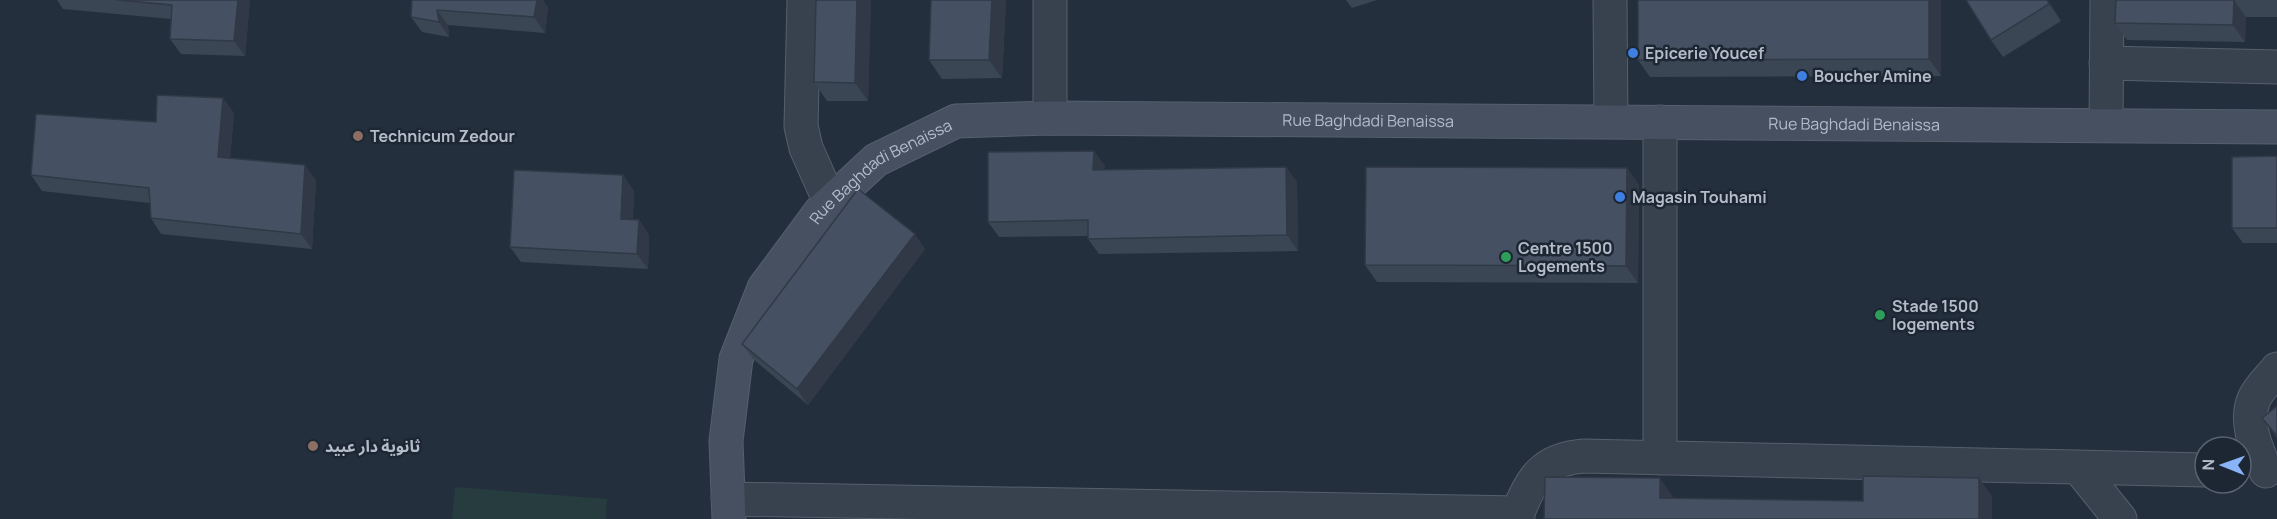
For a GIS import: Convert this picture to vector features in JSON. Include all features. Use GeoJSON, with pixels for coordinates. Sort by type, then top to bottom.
{"type":"FeatureCollection","features":[{"type":"Feature","properties":{"kind":"street"},"geometry":{"type":"LineString","coordinates":[[804,0],[801,126],[806,148],[830,202]]}},
{"type":"Feature","properties":{"kind":"street"},"geometry":{"type":"LineString","coordinates":[[1050,0],[1050,118]]}},
{"type":"Feature","properties":{"kind":"street"},"geometry":{"type":"LineString","coordinates":[[1610,0],[1611,121]]}},
{"type":"Feature","properties":{"kind":"street"},"geometry":{"type":"LineString","coordinates":[[2106,125],[2107,0]]}},
{"type":"Feature","properties":{"kind":"street"},"geometry":{"type":"LineString","coordinates":[[2106,63],[2277,67]]}},
{"type":"Feature","properties":{"kind":"street","name":"Rue Baghdadi Benaissa"},"geometry":{"type":"LineString","coordinates":[[729,509],[726,441],[736,359],[764,288],[820,211],[876,160],[956,121],[1050,118],[2277,127]]}},
{"type":"Feature","properties":{"kind":"street"},"geometry":{"type":"LineString","coordinates":[[1660,122],[1660,458]]}},
{"type":"Feature","properties":{"kind":"street"},"geometry":{"type":"LineString","coordinates":[[2261,475],[2254,444],[2252,407],[2255,397],[2277,369]]}},
{"type":"Feature","properties":{"kind":"street"},"geometry":{"type":"LineString","coordinates":[[729,509],[1518,516],[1527,489],[1536,477],[1558,460],[1584,456],[2193,470]]}},
{"type":"Feature","properties":{"kind":"street"},"geometry":{"type":"LineString","coordinates":[[2079,468],[2113,516]]}},
{"type":"Feature","properties":{"kind":"green space"},"geometry":{"type":"Polygon","coordinates":[[[455,487],[607,499],[606,519],[452,519],[455,487]]]}},
{"type":"Feature","properties":{"kind":"building"},"geometry":{"type":"Polygon","coordinates":[[[117,0],[238,0],[234,41],[170,39],[172,5],[117,0]]]}},
{"type":"Feature","properties":{"kind":"building"},"geometry":{"type":"Polygon","coordinates":[[[412,0],[537,0],[534,17],[437,10],[439,22],[411,17],[412,0]]]}},
{"type":"Feature","properties":{"kind":"building"},"geometry":{"type":"Polygon","coordinates":[[[816,0],[857,0],[855,83],[814,82],[816,0]]]}},
{"type":"Feature","properties":{"kind":"building"},"geometry":{"type":"Polygon","coordinates":[[[931,0],[992,0],[989,60],[929,60],[931,0]]]}},
{"type":"Feature","properties":{"kind":"building"},"geometry":{"type":"Polygon","coordinates":[[[1638,0],[1929,0],[1929,59],[1638,60],[1638,0]]]}},
{"type":"Feature","properties":{"kind":"building"},"geometry":{"type":"Polygon","coordinates":[[[1966,0],[2047,0],[2049,4],[1991,40],[1966,0]]]}},
{"type":"Feature","properties":{"kind":"building"},"geometry":{"type":"Polygon","coordinates":[[[2116,0],[2234,0],[2233,25],[2115,23],[2116,0]]]}},
{"type":"Feature","properties":{"kind":"building"},"geometry":{"type":"Polygon","coordinates":[[[157,95],[223,98],[218,157],[305,165],[301,234],[151,218],[149,188],[31,175],[36,114],[156,122],[157,95]]]}},
{"type":"Feature","properties":{"kind":"building"},"geometry":{"type":"Polygon","coordinates":[[[1094,151],[1093,170],[1286,167],[1287,235],[1088,239],[1088,220],[988,222],[988,152],[1094,151]]]}},
{"type":"Feature","properties":{"kind":"building"},"geometry":{"type":"Polygon","coordinates":[[[2277,156],[2277,228],[2232,228],[2232,157],[2277,156]]]}},
{"type":"Feature","properties":{"kind":"building"},"geometry":{"type":"Polygon","coordinates":[[[1366,167],[1627,168],[1626,266],[1365,265],[1366,167]]]}},
{"type":"Feature","properties":{"kind":"building"},"geometry":{"type":"Polygon","coordinates":[[[514,170],[623,175],[621,219],[639,220],[637,254],[510,247],[514,170]]]}},
{"type":"Feature","properties":{"kind":"building"},"geometry":{"type":"Polygon","coordinates":[[[858,189],[915,234],[797,389],[742,344],[858,189]]]}},
{"type":"Feature","properties":{"kind":"building"},"geometry":{"type":"Polygon","coordinates":[[[2277,406],[2277,436],[2262,418],[2277,406]]]}},
{"type":"Feature","properties":{"kind":"building"},"geometry":{"type":"Polygon","coordinates":[[[1863,476],[1979,478],[1979,519],[1544,519],[1545,477],[1660,478],[1660,498],[1863,501],[1863,476]]]}},
{"type":"Feature","properties":{"kind":"place","name":"Epicerie Youcef"},"geometry":{"type":"Point","coordinates":[1633,53]}},
{"type":"Feature","properties":{"kind":"place","name":"Boucher Amine"},"geometry":{"type":"Point","coordinates":[1802,76]}},
{"type":"Feature","properties":{"kind":"place","name":"Technicum Zedour"},"geometry":{"type":"Point","coordinates":[358,136]}},
{"type":"Feature","properties":{"kind":"place","name":"Magasin Touhami"},"geometry":{"type":"Point","coordinates":[1620,197]}},
{"type":"Feature","properties":{"kind":"place","name":"Centre 1500 Logements"},"geometry":{"type":"Point","coordinates":[1506,257]}},
{"type":"Feature","properties":{"kind":"place","name":"Stade 1500 logements"},"geometry":{"type":"Point","coordinates":[1880,315]}},
{"type":"Feature","properties":{"kind":"place","name":"ثانوية دار عبيد"},"geometry":{"type":"Point","coordinates":[313,446]}}]}
